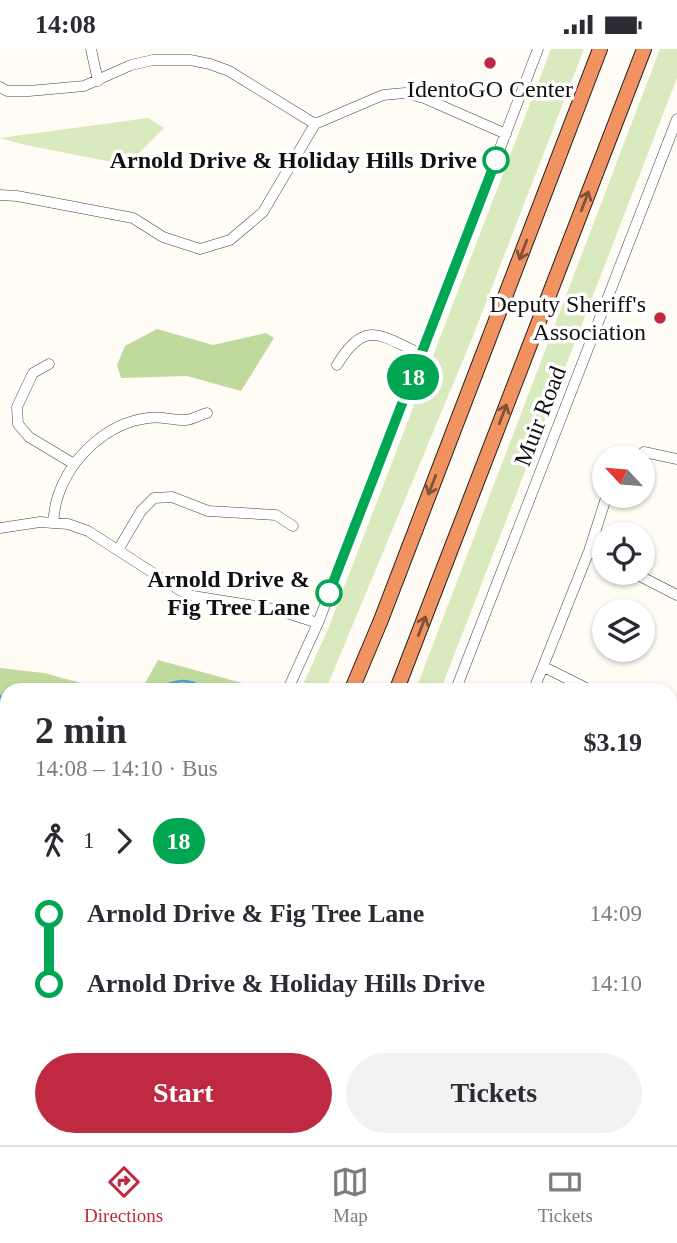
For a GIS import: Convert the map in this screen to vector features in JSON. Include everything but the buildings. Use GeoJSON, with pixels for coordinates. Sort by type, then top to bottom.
{"type":"FeatureCollection","features":[{"type":"Feature","properties":{"kind":"highway"},"geometry":{"type":"LineString","coordinates":[[354,683],[600,49]]}},
{"type":"Feature","properties":{"kind":"highway"},"geometry":{"type":"LineString","coordinates":[[399,683],[643,49]]}},
{"type":"Feature","properties":{"kind":"street"},"geometry":{"type":"LineString","coordinates":[[92,49],[98,81]]}},
{"type":"Feature","properties":{"kind":"street"},"geometry":{"type":"LineString","coordinates":[[291,683],[318,623],[538,49]]}},
{"type":"Feature","properties":{"kind":"street"},"geometry":{"type":"LineString","coordinates":[[0,87],[7,91],[29,91],[84,86],[131,65],[153,60],[200,61],[229,71],[316,124]]}},
{"type":"Feature","properties":{"kind":"street"},"geometry":{"type":"LineString","coordinates":[[0,195],[133,218],[163,237],[200,249],[230,240],[263,212],[316,124],[383,95],[405,93],[424,98],[506,134]]}},
{"type":"Feature","properties":{"kind":"street","name":"Muir Road"},"geometry":{"type":"LineString","coordinates":[[458,683],[677,119]]}},
{"type":"Feature","properties":{"kind":"street"},"geometry":{"type":"LineString","coordinates":[[337,365],[347,348],[355,341],[372,334],[421,355]]}},
{"type":"Feature","properties":{"kind":"street"},"geometry":{"type":"LineString","coordinates":[[49,365],[33,373],[17,407],[18,424],[29,437],[74,464]]}},
{"type":"Feature","properties":{"kind":"street"},"geometry":{"type":"LineString","coordinates":[[53,523],[58,496],[74,464],[99,438],[118,427],[145,418],[185,420],[207,413]]}},
{"type":"Feature","properties":{"kind":"street"},"geometry":{"type":"LineString","coordinates":[[655,454],[677,459]]}},
{"type":"Feature","properties":{"kind":"street"},"geometry":{"type":"LineString","coordinates":[[118,550],[141,511],[154,498],[172,497],[208,511],[276,515],[293,526]]}},
{"type":"Feature","properties":{"kind":"street"},"geometry":{"type":"LineString","coordinates":[[537,683],[589,551],[603,508]]}},
{"type":"Feature","properties":{"kind":"street"},"geometry":{"type":"LineString","coordinates":[[0,528],[40,523],[68,524],[88,531],[193,596],[274,609],[318,623]]}},
{"type":"Feature","properties":{"kind":"street"},"geometry":{"type":"LineString","coordinates":[[655,584],[677,595]]}},
{"type":"Feature","properties":{"kind":"street"},"geometry":{"type":"LineString","coordinates":[[544,667],[576,683]]}},
{"type":"Feature","properties":{"kind":"green space"},"geometry":{"type":"Polygon","coordinates":[[[551,49],[584,49],[471,341],[328,683],[304,683],[328,629],[551,49]]]}},
{"type":"Feature","properties":{"kind":"green space"},"geometry":{"type":"Polygon","coordinates":[[[660,49],[677,49],[677,78],[443,683],[418,683],[660,49]]]}},
{"type":"Feature","properties":{"kind":"green space"},"geometry":{"type":"Polygon","coordinates":[[[148,118],[164,128],[127,165],[0,138],[148,118]]]}},
{"type":"Feature","properties":{"kind":"green space"},"geometry":{"type":"Polygon","coordinates":[[[157,329],[213,345],[266,333],[274,338],[241,391],[187,376],[121,378],[117,365],[125,346],[157,329]]]}},
{"type":"Feature","properties":{"kind":"green space"},"geometry":{"type":"Polygon","coordinates":[[[158,660],[242,683],[145,683],[158,660]]]}},
{"type":"Feature","properties":{"kind":"green space"},"geometry":{"type":"Polygon","coordinates":[[[0,668],[44,673],[81,683],[0,683],[0,668]]]}},
{"type":"Feature","properties":{"kind":"waterway"},"geometry":{"type":"LineString","coordinates":[[172,683],[194,683]]}},
{"type":"Feature","properties":{"kind":"bus line","name":"18"},"geometry":{"type":"LineString","coordinates":[[329,593],[496,160]]}},
{"type":"Feature","properties":{"kind":"place","name":"IdentoGO Center"},"geometry":{"type":"Point","coordinates":[490,63]}},
{"type":"Feature","properties":{"kind":"place","name":"Arnold Drive & Holiday Hills Drive"},"geometry":{"type":"Point","coordinates":[496,160]}},
{"type":"Feature","properties":{"kind":"place","name":"Deputy Sheriff's Association"},"geometry":{"type":"Point","coordinates":[660,318]}},
{"type":"Feature","properties":{"kind":"place","name":"Arnold Drive & Fig Tree Lane"},"geometry":{"type":"Point","coordinates":[329,593]}}]}
